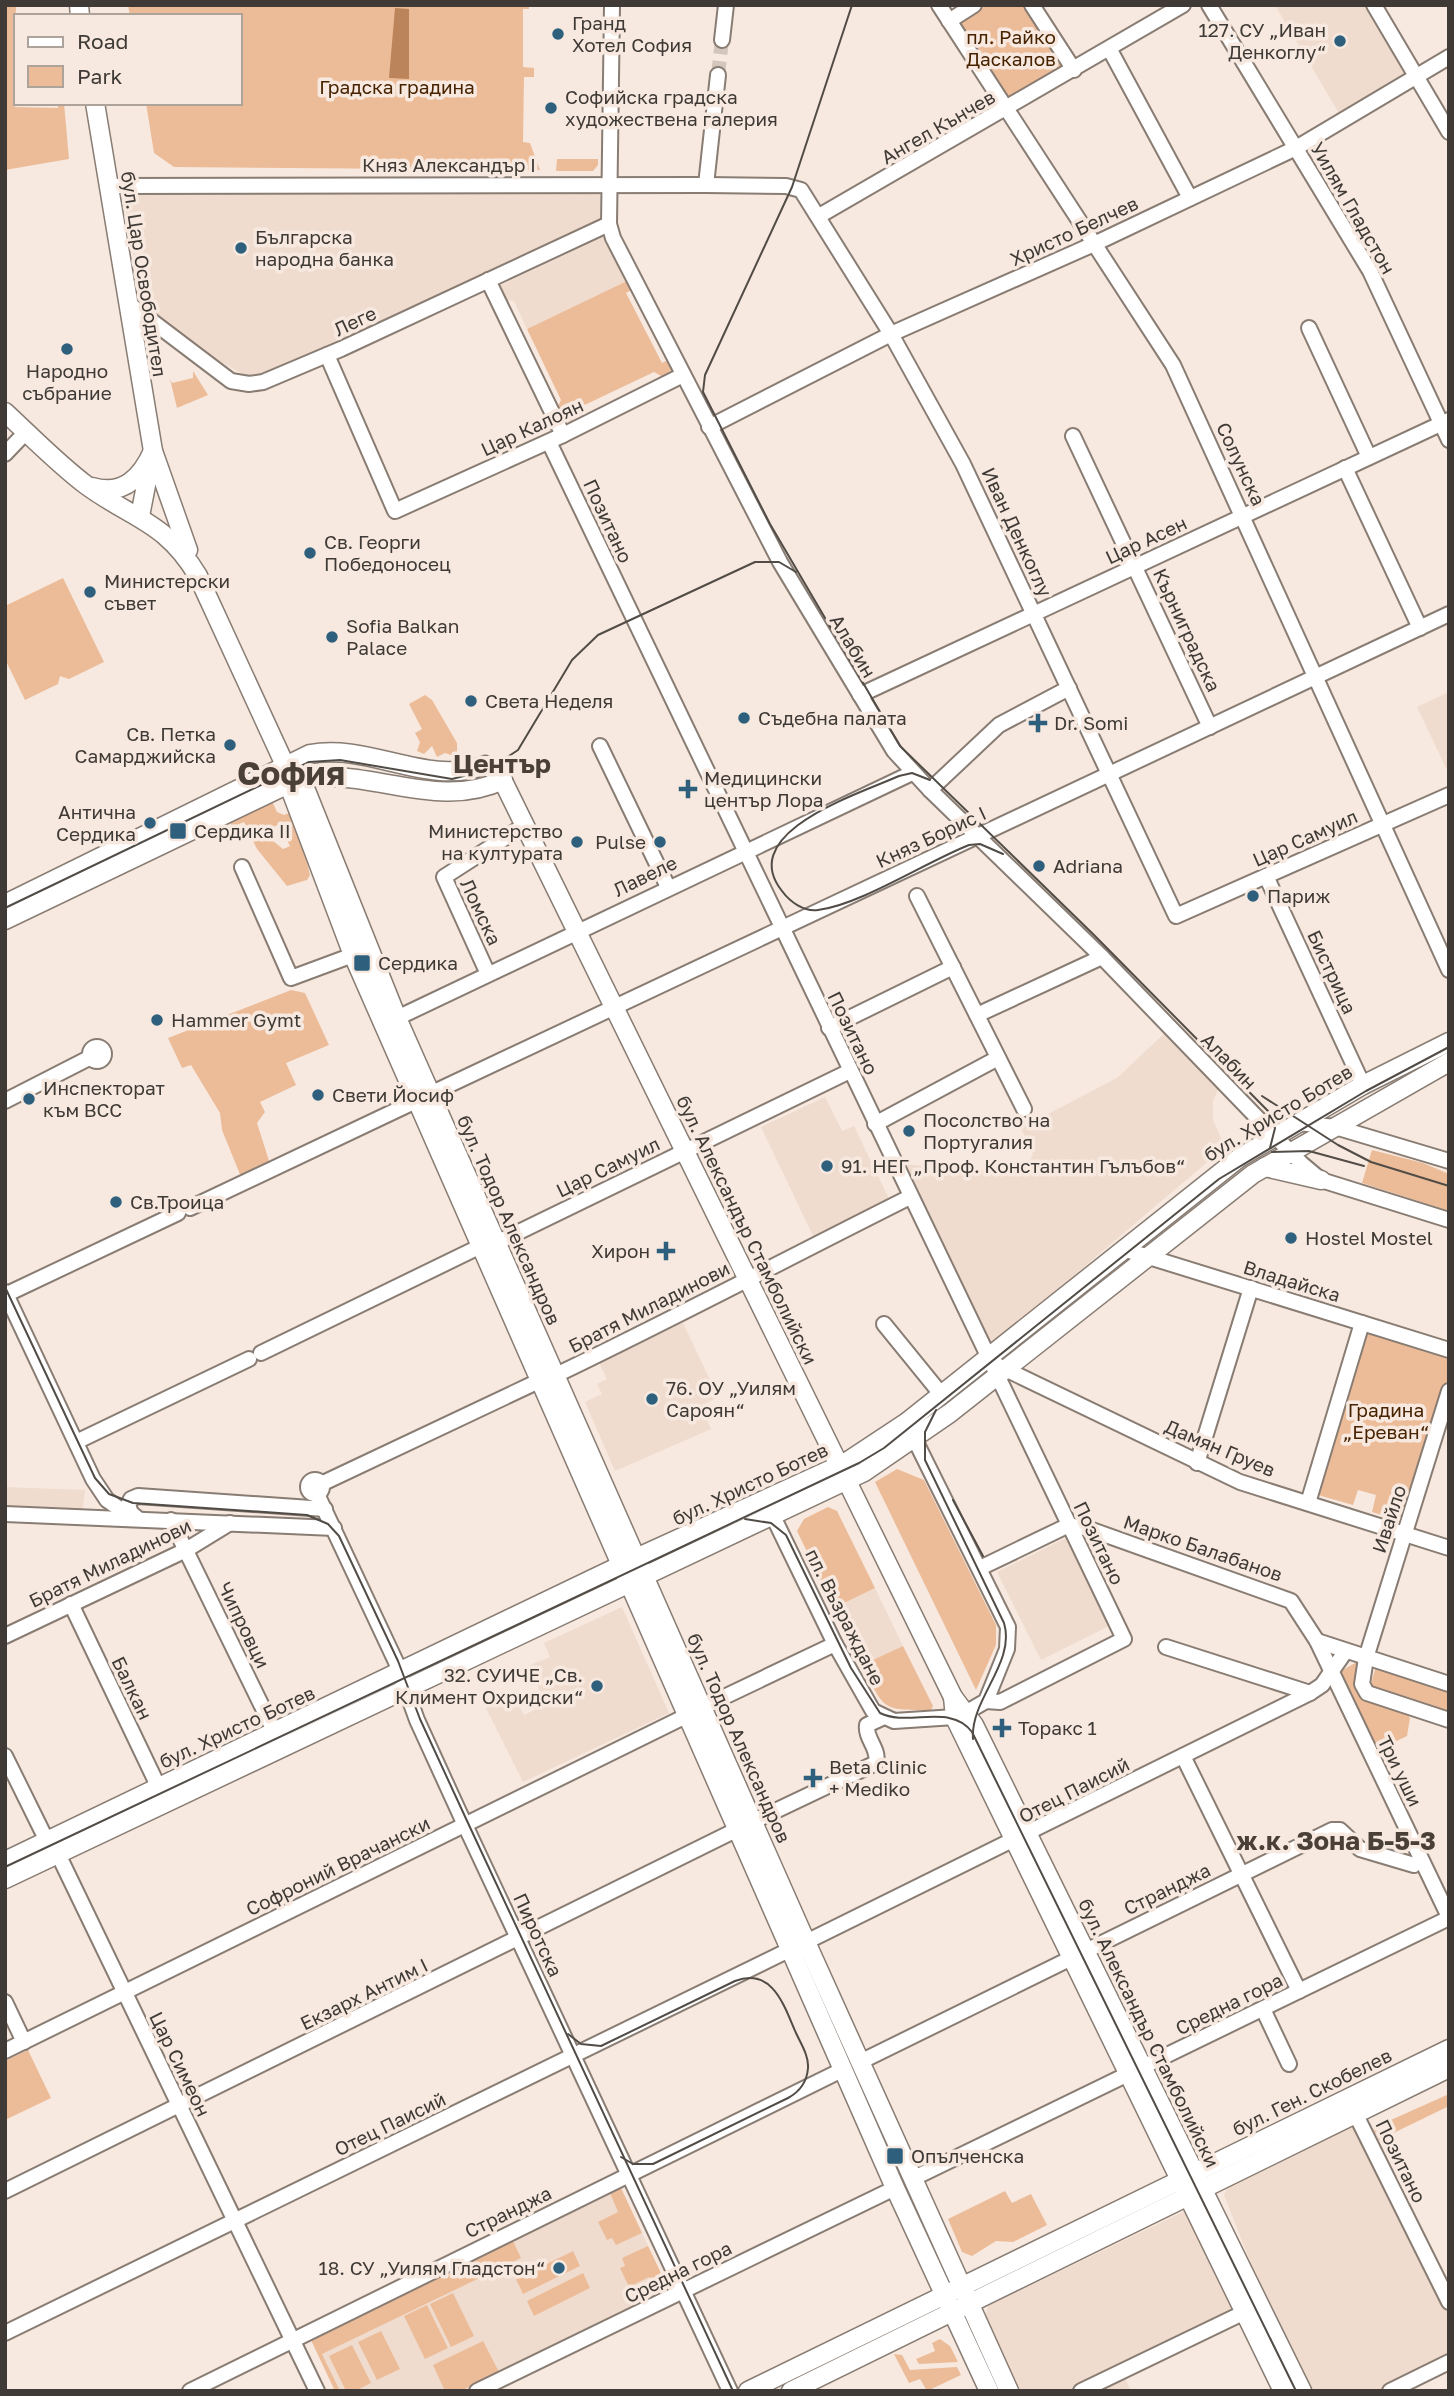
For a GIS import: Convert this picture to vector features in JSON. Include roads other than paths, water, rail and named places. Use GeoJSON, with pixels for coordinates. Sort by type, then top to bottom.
{"type":"FeatureCollection","features":[{"type":"Feature","properties":{"kind":"main road","name":"бул. Цар Освободител"},"geometry":{"type":"LineString","coordinates":[[95,105],[153,451],[198,576]]}},
{"type":"Feature","properties":{"kind":"main road"},"geometry":{"type":"LineString","coordinates":[[5,412],[89,487],[140,516],[173,540],[198,576]]}},
{"type":"Feature","properties":{"kind":"main road","name":"бул. Цар Освободител"},"geometry":{"type":"LineString","coordinates":[[140,516],[153,451]]}},
{"type":"Feature","properties":{"kind":"main road"},"geometry":{"type":"LineString","coordinates":[[89,487],[112,491],[126,486],[146,466],[153,451]]}},
{"type":"Feature","properties":{"kind":"main road","name":"бул. Тодор Александров"},"geometry":{"type":"LineString","coordinates":[[198,576],[294,781],[397,1018],[424,1097]]}},
{"type":"Feature","properties":{"kind":"main road"},"geometry":{"type":"LineString","coordinates":[[5,904],[310,754],[330,751],[439,772],[466,772],[485,765],[499,775],[470,792],[446,793],[340,776],[294,781],[5,920]]}},
{"type":"Feature","properties":{"kind":"main road","name":"бул. Александър Стамболийски"},"geometry":{"type":"LineString","coordinates":[[499,775],[1191,2183],[1302,2391]]}},
{"type":"Feature","properties":{"kind":"main road","name":"бул. Тодор Александров"},"geometry":{"type":"LineString","coordinates":[[294,781],[353,955],[424,1097],[852,2065],[912,2179],[1009,2391]]}},
{"type":"Feature","properties":{"kind":"main road","name":"бул. Христо Ботев"},"geometry":{"type":"LineString","coordinates":[[843,1474],[1215,1175],[1363,1085],[1449,1042]]}},
{"type":"Feature","properties":{"kind":"main road","name":"бул. Христо Ботев"},"geometry":{"type":"LineString","coordinates":[[5,1861],[53,1847],[404,1682],[633,1570],[915,1440],[1145,1256],[1265,1167],[1449,1062]]}},
{"type":"Feature","properties":{"kind":"main road"},"geometry":{"type":"LineString","coordinates":[[1265,1167],[1321,1180]]}},
{"type":"Feature","properties":{"kind":"main road","name":"бул. Христо Ботев"},"geometry":{"type":"LineString","coordinates":[[5,1879],[53,1847],[159,1788],[279,1740]]}},
{"type":"Feature","properties":{"kind":"main road","name":"бул. Ген. Скобелев"},"geometry":{"type":"LineString","coordinates":[[1191,2183],[1449,2049]]}},
{"type":"Feature","properties":{"kind":"main road","name":"бул. Тодор Александров"},"geometry":{"type":"LineString","coordinates":[[852,2065],[895,2188],[989,2391]]}},
{"type":"Feature","properties":{"kind":"main road","name":"бул. Ген. Скобелев"},"geometry":{"type":"LineString","coordinates":[[1191,2183],[1355,2113],[1449,2068]]}},
{"type":"Feature","properties":{"kind":"main road"},"geometry":{"type":"LineString","coordinates":[[748,2391],[961,2287],[1191,2183]]}},
{"type":"Feature","properties":{"kind":"main road"},"geometry":{"type":"LineString","coordinates":[[791,2391],[969,2304],[1191,2183]]}},
{"type":"Feature","properties":{"kind":"main road","name":"бул. Александър Стамболийски"},"geometry":{"type":"LineString","coordinates":[[1191,2183],[1245,2312],[1283,2391]]}},
{"type":"Feature","properties":{"kind":"street","name":"Алабин"},"geometry":{"type":"LineString","coordinates":[[612,5],[609,224],[613,238],[780,562],[860,695],[894,751],[912,773],[1102,957],[1275,1137],[1321,1180]]}},
{"type":"Feature","properties":{"kind":"street"},"geometry":{"type":"LineString","coordinates":[[722,40],[726,5]]}},
{"type":"Feature","properties":{"kind":"street","name":"Солунска"},"geometry":{"type":"LineString","coordinates":[[939,5],[1173,365],[1449,970]]}},
{"type":"Feature","properties":{"kind":"street"},"geometry":{"type":"LineString","coordinates":[[949,21],[974,5]]}},
{"type":"Feature","properties":{"kind":"street"},"geometry":{"type":"LineString","coordinates":[[1032,5],[1074,70]]}},
{"type":"Feature","properties":{"kind":"street","name":"Ангел Кънчев"},"geometry":{"type":"LineString","coordinates":[[819,216],[1110,50],[1183,5]]}},
{"type":"Feature","properties":{"kind":"street","name":"Уилям Гладстон"},"geometry":{"type":"LineString","coordinates":[[1209,5],[1370,271],[1445,422],[1449,440]]}},
{"type":"Feature","properties":{"kind":"street"},"geometry":{"type":"LineString","coordinates":[[1374,5],[1449,132]]}},
{"type":"Feature","properties":{"kind":"street"},"geometry":{"type":"LineString","coordinates":[[1110,50],[1190,198]]}},
{"type":"Feature","properties":{"kind":"street","name":"Христо Белчев"},"geometry":{"type":"LineString","coordinates":[[709,427],[891,334],[1094,244],[1296,148],[1449,57]]}},
{"type":"Feature","properties":{"kind":"street"},"geometry":{"type":"LineString","coordinates":[[706,185],[718,75]]}},
{"type":"Feature","properties":{"kind":"street","name":"Княз Александър I"},"geometry":{"type":"LineString","coordinates":[[109,187],[789,187]]}},
{"type":"Feature","properties":{"kind":"street","name":"Иван Денкоглу"},"geometry":{"type":"LineString","coordinates":[[789,187],[801,190],[819,216],[891,334],[963,464],[1176,916]]}},
{"type":"Feature","properties":{"kind":"street","name":"Леге"},"geometry":{"type":"LineString","coordinates":[[128,303],[231,381],[239,384],[262,382],[327,355],[609,224]]}},
{"type":"Feature","properties":{"kind":"street"},"geometry":{"type":"LineString","coordinates":[[488,280],[563,435]]}},
{"type":"Feature","properties":{"kind":"street"},"geometry":{"type":"LineString","coordinates":[[1309,328],[1369,457]]}},
{"type":"Feature","properties":{"kind":"street","name":"Цар Калоян"},"geometry":{"type":"LineString","coordinates":[[327,355],[395,511],[549,442],[683,375]]}},
{"type":"Feature","properties":{"kind":"street","name":"Цар Асен"},"geometry":{"type":"LineString","coordinates":[[860,695],[1445,422]]}},
{"type":"Feature","properties":{"kind":"street"},"geometry":{"type":"LineString","coordinates":[[5,454],[26,432]]}},
{"type":"Feature","properties":{"kind":"street","name":"Кърниградска"},"geometry":{"type":"LineString","coordinates":[[1073,436],[1210,727]]}},
{"type":"Feature","properties":{"kind":"street","name":"Позитано"},"geometry":{"type":"LineString","coordinates":[[549,442],[910,1197],[988,1357],[1000,1373],[1124,1639],[1000,1702],[986,1701]]}},
{"type":"Feature","properties":{"kind":"street"},"geometry":{"type":"LineString","coordinates":[[1345,468],[1420,628]]}},
{"type":"Feature","properties":{"kind":"street","name":"Княз Борис I"},"geometry":{"type":"LineString","coordinates":[[6,1294],[1449,614]]}},
{"type":"Feature","properties":{"kind":"street"},"geometry":{"type":"LineString","coordinates":[[930,790],[999,725],[1069,688]]}},
{"type":"Feature","properties":{"kind":"street"},"geometry":{"type":"LineString","coordinates":[[600,746],[668,887]]}},
{"type":"Feature","properties":{"kind":"street","name":"Лавеле"},"geometry":{"type":"LineString","coordinates":[[397,1018],[744,850],[912,773]]}},
{"type":"Feature","properties":{"kind":"street","name":"Цар Самуил"},"geometry":{"type":"LineString","coordinates":[[1176,916],[1449,795]]}},
{"type":"Feature","properties":{"kind":"street","name":"Ломска"},"geometry":{"type":"LineString","coordinates":[[488,974],[444,877],[525,825]]}},
{"type":"Feature","properties":{"kind":"street"},"geometry":{"type":"LineString","coordinates":[[242,867],[291,978],[353,955]]}},
{"type":"Feature","properties":{"kind":"street","name":"Бистрица"},"geometry":{"type":"LineString","coordinates":[[1266,876],[1363,1085]]}},
{"type":"Feature","properties":{"kind":"street"},"geometry":{"type":"LineString","coordinates":[[917,896],[1024,1109]]}},
{"type":"Feature","properties":{"kind":"street"},"geometry":{"type":"LineString","coordinates":[[977,1015],[1102,957]]}},
{"type":"Feature","properties":{"kind":"street"},"geometry":{"type":"LineString","coordinates":[[829,1028],[953,967]]}},
{"type":"Feature","properties":{"kind":"street"},"geometry":{"type":"LineString","coordinates":[[5,1101],[91,1057]]}},
{"type":"Feature","properties":{"kind":"street"},"geometry":{"type":"LineString","coordinates":[[875,1124],[998,1058]]}},
{"type":"Feature","properties":{"kind":"street","name":"Цар Самуил"},"geometry":{"type":"LineString","coordinates":[[76,1442],[850,1071]]}},
{"type":"Feature","properties":{"kind":"street"},"geometry":{"type":"LineString","coordinates":[[1352,1116],[1351,1125],[1357,1134]]}},
{"type":"Feature","properties":{"kind":"street"},"geometry":{"type":"LineString","coordinates":[[1298,1123],[1335,1127],[1449,1161]]}},
{"type":"Feature","properties":{"kind":"street"},"geometry":{"type":"LineString","coordinates":[[1321,1180],[1449,1220]]}},
{"type":"Feature","properties":{"kind":"street","name":"Братя Миладинови"},"geometry":{"type":"LineString","coordinates":[[319,1489],[732,1290],[747,1279],[910,1197]]}},
{"type":"Feature","properties":{"kind":"street","name":"Владайска"},"geometry":{"type":"LineString","coordinates":[[1123,1250],[1449,1350]]}},
{"type":"Feature","properties":{"kind":"street"},"geometry":{"type":"LineString","coordinates":[[1197,1463],[1251,1289]]}},
{"type":"Feature","properties":{"kind":"street"},"geometry":{"type":"LineString","coordinates":[[6,1294],[102,1494],[119,1511],[138,1518]]}},
{"type":"Feature","properties":{"kind":"street"},"geometry":{"type":"LineString","coordinates":[[1308,1503],[1363,1323]]}},
{"type":"Feature","properties":{"kind":"street"},"geometry":{"type":"LineString","coordinates":[[884,1324],[941,1394]]}},
{"type":"Feature","properties":{"kind":"street","name":"Дамян Груев"},"geometry":{"type":"LineString","coordinates":[[1000,1373],[1240,1482],[1449,1548]]}},
{"type":"Feature","properties":{"kind":"street","name":"Ивайло"},"geometry":{"type":"LineString","coordinates":[[1449,1391],[1366,1658],[1362,1684],[1367,1693],[1449,1720]]}},
{"type":"Feature","properties":{"kind":"street"},"geometry":{"type":"LineString","coordinates":[[882,1717],[901,1721],[961,1715],[986,1701],[1007,1648],[1009,1633],[981,1568],[915,1440]]}},
{"type":"Feature","properties":{"kind":"street","name":"Пиротска"},"geometry":{"type":"LineString","coordinates":[[319,1489],[325,1509],[404,1682],[465,1825],[730,2391]]}},
{"type":"Feature","properties":{"kind":"street"},"geometry":{"type":"LineString","coordinates":[[138,1518],[128,1508],[130,1500],[138,1496],[325,1509]]}},
{"type":"Feature","properties":{"kind":"street","name":"пл. Възраждане"},"geometry":{"type":"LineString","coordinates":[[769,1508],[835,1644],[869,1706],[882,1717]]}},
{"type":"Feature","properties":{"kind":"street"},"geometry":{"type":"LineString","coordinates":[[5,1514],[334,1528]]}},
{"type":"Feature","properties":{"kind":"street","name":"Чипровци"},"geometry":{"type":"LineString","coordinates":[[171,1520],[279,1740]]}},
{"type":"Feature","properties":{"kind":"street","name":"Братя Миладинови"},"geometry":{"type":"LineString","coordinates":[[5,1636],[186,1550],[230,1523]]}},
{"type":"Feature","properties":{"kind":"street"},"geometry":{"type":"LineString","coordinates":[[981,1568],[1069,1525]]}},
{"type":"Feature","properties":{"kind":"street","name":"Марко Балабанов"},"geometry":{"type":"LineString","coordinates":[[1069,1525],[1089,1529],[1287,1598],[1317,1641]]}},
{"type":"Feature","properties":{"kind":"street","name":"Балкан"},"geometry":{"type":"LineString","coordinates":[[71,1604],[159,1788]]}},
{"type":"Feature","properties":{"kind":"street"},"geometry":{"type":"LineString","coordinates":[[1317,1641],[1449,1684]]}},
{"type":"Feature","properties":{"kind":"street","name":"Три уши"},"geometry":{"type":"LineString","coordinates":[[1317,1641],[1449,1917]]}},
{"type":"Feature","properties":{"kind":"street","name":"Софроний Врачански"},"geometry":{"type":"LineString","coordinates":[[5,2051],[835,1644]]}},
{"type":"Feature","properties":{"kind":"street"},"geometry":{"type":"LineString","coordinates":[[1166,1647],[1310,1693]]}},
{"type":"Feature","properties":{"kind":"street","name":"Отец Паисий"},"geometry":{"type":"LineString","coordinates":[[5,2333],[1022,1838],[1310,1693],[1322,1685],[1345,1652]]}},
{"type":"Feature","properties":{"kind":"street","name":"Екзарх Антим I"},"geometry":{"type":"LineString","coordinates":[[5,2191],[519,1940],[745,1825],[876,1763],[878,1756],[866,1730],[867,1725],[882,1717]]}},
{"type":"Feature","properties":{"kind":"street","name":"Цар Симеон"},"geometry":{"type":"LineString","coordinates":[[5,1756],[125,1992],[317,2391]]}},
{"type":"Feature","properties":{"kind":"street"},"geometry":{"type":"LineString","coordinates":[[1183,1756],[1299,1991]]}},
{"type":"Feature","properties":{"kind":"street","name":"Странджа"},"geometry":{"type":"LineString","coordinates":[[190,2391],[1332,1830],[1340,1830],[1360,1849],[1414,1865]]}},
{"type":"Feature","properties":{"kind":"street","name":"Средна гора"},"geometry":{"type":"LineString","coordinates":[[912,2179],[1449,1917]]}},
{"type":"Feature","properties":{"kind":"street"},"geometry":{"type":"LineString","coordinates":[[5,2002],[24,2042]]}},
{"type":"Feature","properties":{"kind":"street"},"geometry":{"type":"LineString","coordinates":[[1263,2009],[1289,2064]]}},
{"type":"Feature","properties":{"kind":"street","name":"Позитано"},"geometry":{"type":"LineString","coordinates":[[1355,2113],[1449,2302]]}},
{"type":"Feature","properties":{"kind":"street","name":"Средна гора"},"geometry":{"type":"LineString","coordinates":[[477,2391],[895,2188]]}},
{"type":"Feature","properties":{"kind":"street"},"geometry":{"type":"LineString","coordinates":[[1082,2391],[1245,2312]]}},
{"type":"Feature","properties":{"kind":"street"},"geometry":{"type":"LineString","coordinates":[[1390,2391],[1449,2362]]}},
{"type":"Feature","properties":{"kind":"tunnel"},"geometry":{"type":"LineString","coordinates":[[718,75],[722,40]]}},
{"type":"Feature","properties":{"kind":"tram line"},"geometry":{"type":"LineString","coordinates":[[852,5],[792,187],[705,375],[703,392],[770,524],[900,746],[1094,935],[1268,1111],[1275,1128],[1270,1148]]}},
{"type":"Feature","properties":{"kind":"tram line"},"geometry":{"type":"LineString","coordinates":[[5,908],[309,762],[340,760],[452,779],[488,770],[518,750],[572,660],[598,635],[755,562],[779,562],[796,572]]}},
{"type":"Feature","properties":{"kind":"tram line"},"geometry":{"type":"LineString","coordinates":[[930,780],[912,773],[899,776],[833,804],[788,833],[775,851],[772,870],[782,891],[798,905],[818,910],[873,892],[969,845],[980,844],[1003,854]]}},
{"type":"Feature","properties":{"kind":"tram line"},"geometry":{"type":"LineString","coordinates":[[5,1867],[859,1463],[884,1448],[1219,1179],[1366,1091],[1449,1047]]}},
{"type":"Feature","properties":{"kind":"tram line"},"geometry":{"type":"LineString","coordinates":[[1262,1096],[1338,1145],[1371,1162],[1449,1186]]}},
{"type":"Feature","properties":{"kind":"tram line"},"geometry":{"type":"LineString","coordinates":[[1272,1152],[1309,1151],[1364,1166]]}},
{"type":"Feature","properties":{"kind":"tram line"},"geometry":{"type":"LineString","coordinates":[[5,1287],[95,1478],[109,1494],[133,1503],[307,1515],[328,1524],[339,1536],[398,1661],[420,1719],[733,2391]]}},
{"type":"Feature","properties":{"kind":"tram line"},"geometry":{"type":"LineString","coordinates":[[936,1410],[925,1432],[925,1460],[1004,1623],[1006,1638],[999,1667],[978,1710],[973,1739]]}},
{"type":"Feature","properties":{"kind":"tram line"},"geometry":{"type":"LineString","coordinates":[[953,1500],[983,1556]]}},
{"type":"Feature","properties":{"kind":"tram line"},"geometry":{"type":"LineString","coordinates":[[745,1519],[771,1523],[786,1535],[851,1668],[880,1713],[903,1718],[953,1719],[963,1723],[972,1732],[1296,2391]]}},
{"type":"Feature","properties":{"kind":"tram line"},"geometry":{"type":"LineString","coordinates":[[568,2034],[581,2044],[601,2046],[735,1981],[748,1978],[759,1979],[775,1992],[804,2050],[808,2064],[806,2078],[799,2090],[788,2098],[653,2164],[633,2164],[621,2157]]}},
{"type":"Feature","properties":{"kind":"place","name":"Гранд Хотел София"},"geometry":{"type":"Point","coordinates":[558,34]}},
{"type":"Feature","properties":{"kind":"place","name":"127. СУ „Иван Денкоглу“"},"geometry":{"type":"Point","coordinates":[1340,41]}},
{"type":"Feature","properties":{"kind":"place","name":"Софийска градска художествена галерия"},"geometry":{"type":"Point","coordinates":[551,108]}},
{"type":"Feature","properties":{"kind":"place","name":"Българска народна банка"},"geometry":{"type":"Point","coordinates":[241,248]}},
{"type":"Feature","properties":{"kind":"place","name":"Народно събрание"},"geometry":{"type":"Point","coordinates":[67,349]}},
{"type":"Feature","properties":{"kind":"place","name":"Св. Георги Победоносец"},"geometry":{"type":"Point","coordinates":[310,553]}},
{"type":"Feature","properties":{"kind":"place","name":"Министерски съвет"},"geometry":{"type":"Point","coordinates":[90,592]}},
{"type":"Feature","properties":{"kind":"place","name":"Sofia Balkan Palace"},"geometry":{"type":"Point","coordinates":[332,637]}},
{"type":"Feature","properties":{"kind":"place","name":"Света Неделя"},"geometry":{"type":"Point","coordinates":[471,701]}},
{"type":"Feature","properties":{"kind":"place","name":"Съдебна палата"},"geometry":{"type":"Point","coordinates":[744,718]}},
{"type":"Feature","properties":{"kind":"place","name":"Dr. Somi"},"geometry":{"type":"Point","coordinates":[1038,723]}},
{"type":"Feature","properties":{"kind":"place","name":"Св. Петка Самарджийска"},"geometry":{"type":"Point","coordinates":[230,745]}},
{"type":"Feature","properties":{"kind":"place","name":"Медицински център Лора"},"geometry":{"type":"Point","coordinates":[688,789]}},
{"type":"Feature","properties":{"kind":"place","name":"Антична Сердика"},"geometry":{"type":"Point","coordinates":[150,823]}},
{"type":"Feature","properties":{"kind":"place","name":"Сердика II"},"geometry":{"type":"Point","coordinates":[178,831]}},
{"type":"Feature","properties":{"kind":"place","name":"Министерство на културата"},"geometry":{"type":"Point","coordinates":[577,842]}},
{"type":"Feature","properties":{"kind":"place","name":"Pulse"},"geometry":{"type":"Point","coordinates":[660,842]}},
{"type":"Feature","properties":{"kind":"place","name":"Adriana"},"geometry":{"type":"Point","coordinates":[1039,866]}},
{"type":"Feature","properties":{"kind":"place","name":"Париж"},"geometry":{"type":"Point","coordinates":[1253,896]}},
{"type":"Feature","properties":{"kind":"place","name":"Сердика"},"geometry":{"type":"Point","coordinates":[362,963]}},
{"type":"Feature","properties":{"kind":"place","name":"Hammer Gymt"},"geometry":{"type":"Point","coordinates":[157,1020]}},
{"type":"Feature","properties":{"kind":"place","name":"Свети Йосиф"},"geometry":{"type":"Point","coordinates":[318,1095]}},
{"type":"Feature","properties":{"kind":"place","name":"Инспекторат към ВСС"},"geometry":{"type":"Point","coordinates":[29,1099]}},
{"type":"Feature","properties":{"kind":"place","name":"Посолство на Португалия"},"geometry":{"type":"Point","coordinates":[909,1131]}},
{"type":"Feature","properties":{"kind":"place","name":"91. НЕГ „Проф. Константин Гълъбов“"},"geometry":{"type":"Point","coordinates":[827,1166]}},
{"type":"Feature","properties":{"kind":"place","name":"Св.Троица"},"geometry":{"type":"Point","coordinates":[116,1202]}},
{"type":"Feature","properties":{"kind":"place","name":"Hostel Mostel"},"geometry":{"type":"Point","coordinates":[1291,1238]}},
{"type":"Feature","properties":{"kind":"place","name":"Хирон"},"geometry":{"type":"Point","coordinates":[666,1251]}},
{"type":"Feature","properties":{"kind":"place","name":"76. ОУ „Уилям Сароян“"},"geometry":{"type":"Point","coordinates":[652,1399]}},
{"type":"Feature","properties":{"kind":"place","name":"32. СУИЧЕ „Св. Климент Охридски“"},"geometry":{"type":"Point","coordinates":[597,1686]}},
{"type":"Feature","properties":{"kind":"place","name":"Торакс 1"},"geometry":{"type":"Point","coordinates":[1002,1728]}},
{"type":"Feature","properties":{"kind":"place","name":"Beta Clinic + Mediko"},"geometry":{"type":"Point","coordinates":[813,1778]}},
{"type":"Feature","properties":{"kind":"place","name":"Опълченска"},"geometry":{"type":"Point","coordinates":[895,2156]}},
{"type":"Feature","properties":{"kind":"place","name":"18. СУ „Уилям Гладстон“"},"geometry":{"type":"Point","coordinates":[559,2268]}},
{"type":"Feature","properties":{"kind":"district","name":"Център"},"geometry":{"type":"Point","coordinates":[502,764]}},
{"type":"Feature","properties":{"kind":"district","name":"София"},"geometry":{"type":"Point","coordinates":[291,773]}},
{"type":"Feature","properties":{"kind":"district","name":"ж.к. Зона Б-5-3"},"geometry":{"type":"Point","coordinates":[1336,1841]}},
{"type":"Feature","properties":{"kind":"park label","name":"пл. Райко Даскалов"},"geometry":{"type":"Point","coordinates":[1011,48]}},
{"type":"Feature","properties":{"kind":"park label","name":"Градска градина"},"geometry":{"type":"Point","coordinates":[397,87]}},
{"type":"Feature","properties":{"kind":"park label","name":"Градина „Ереван“"},"geometry":{"type":"Point","coordinates":[1386,1421]}}]}
